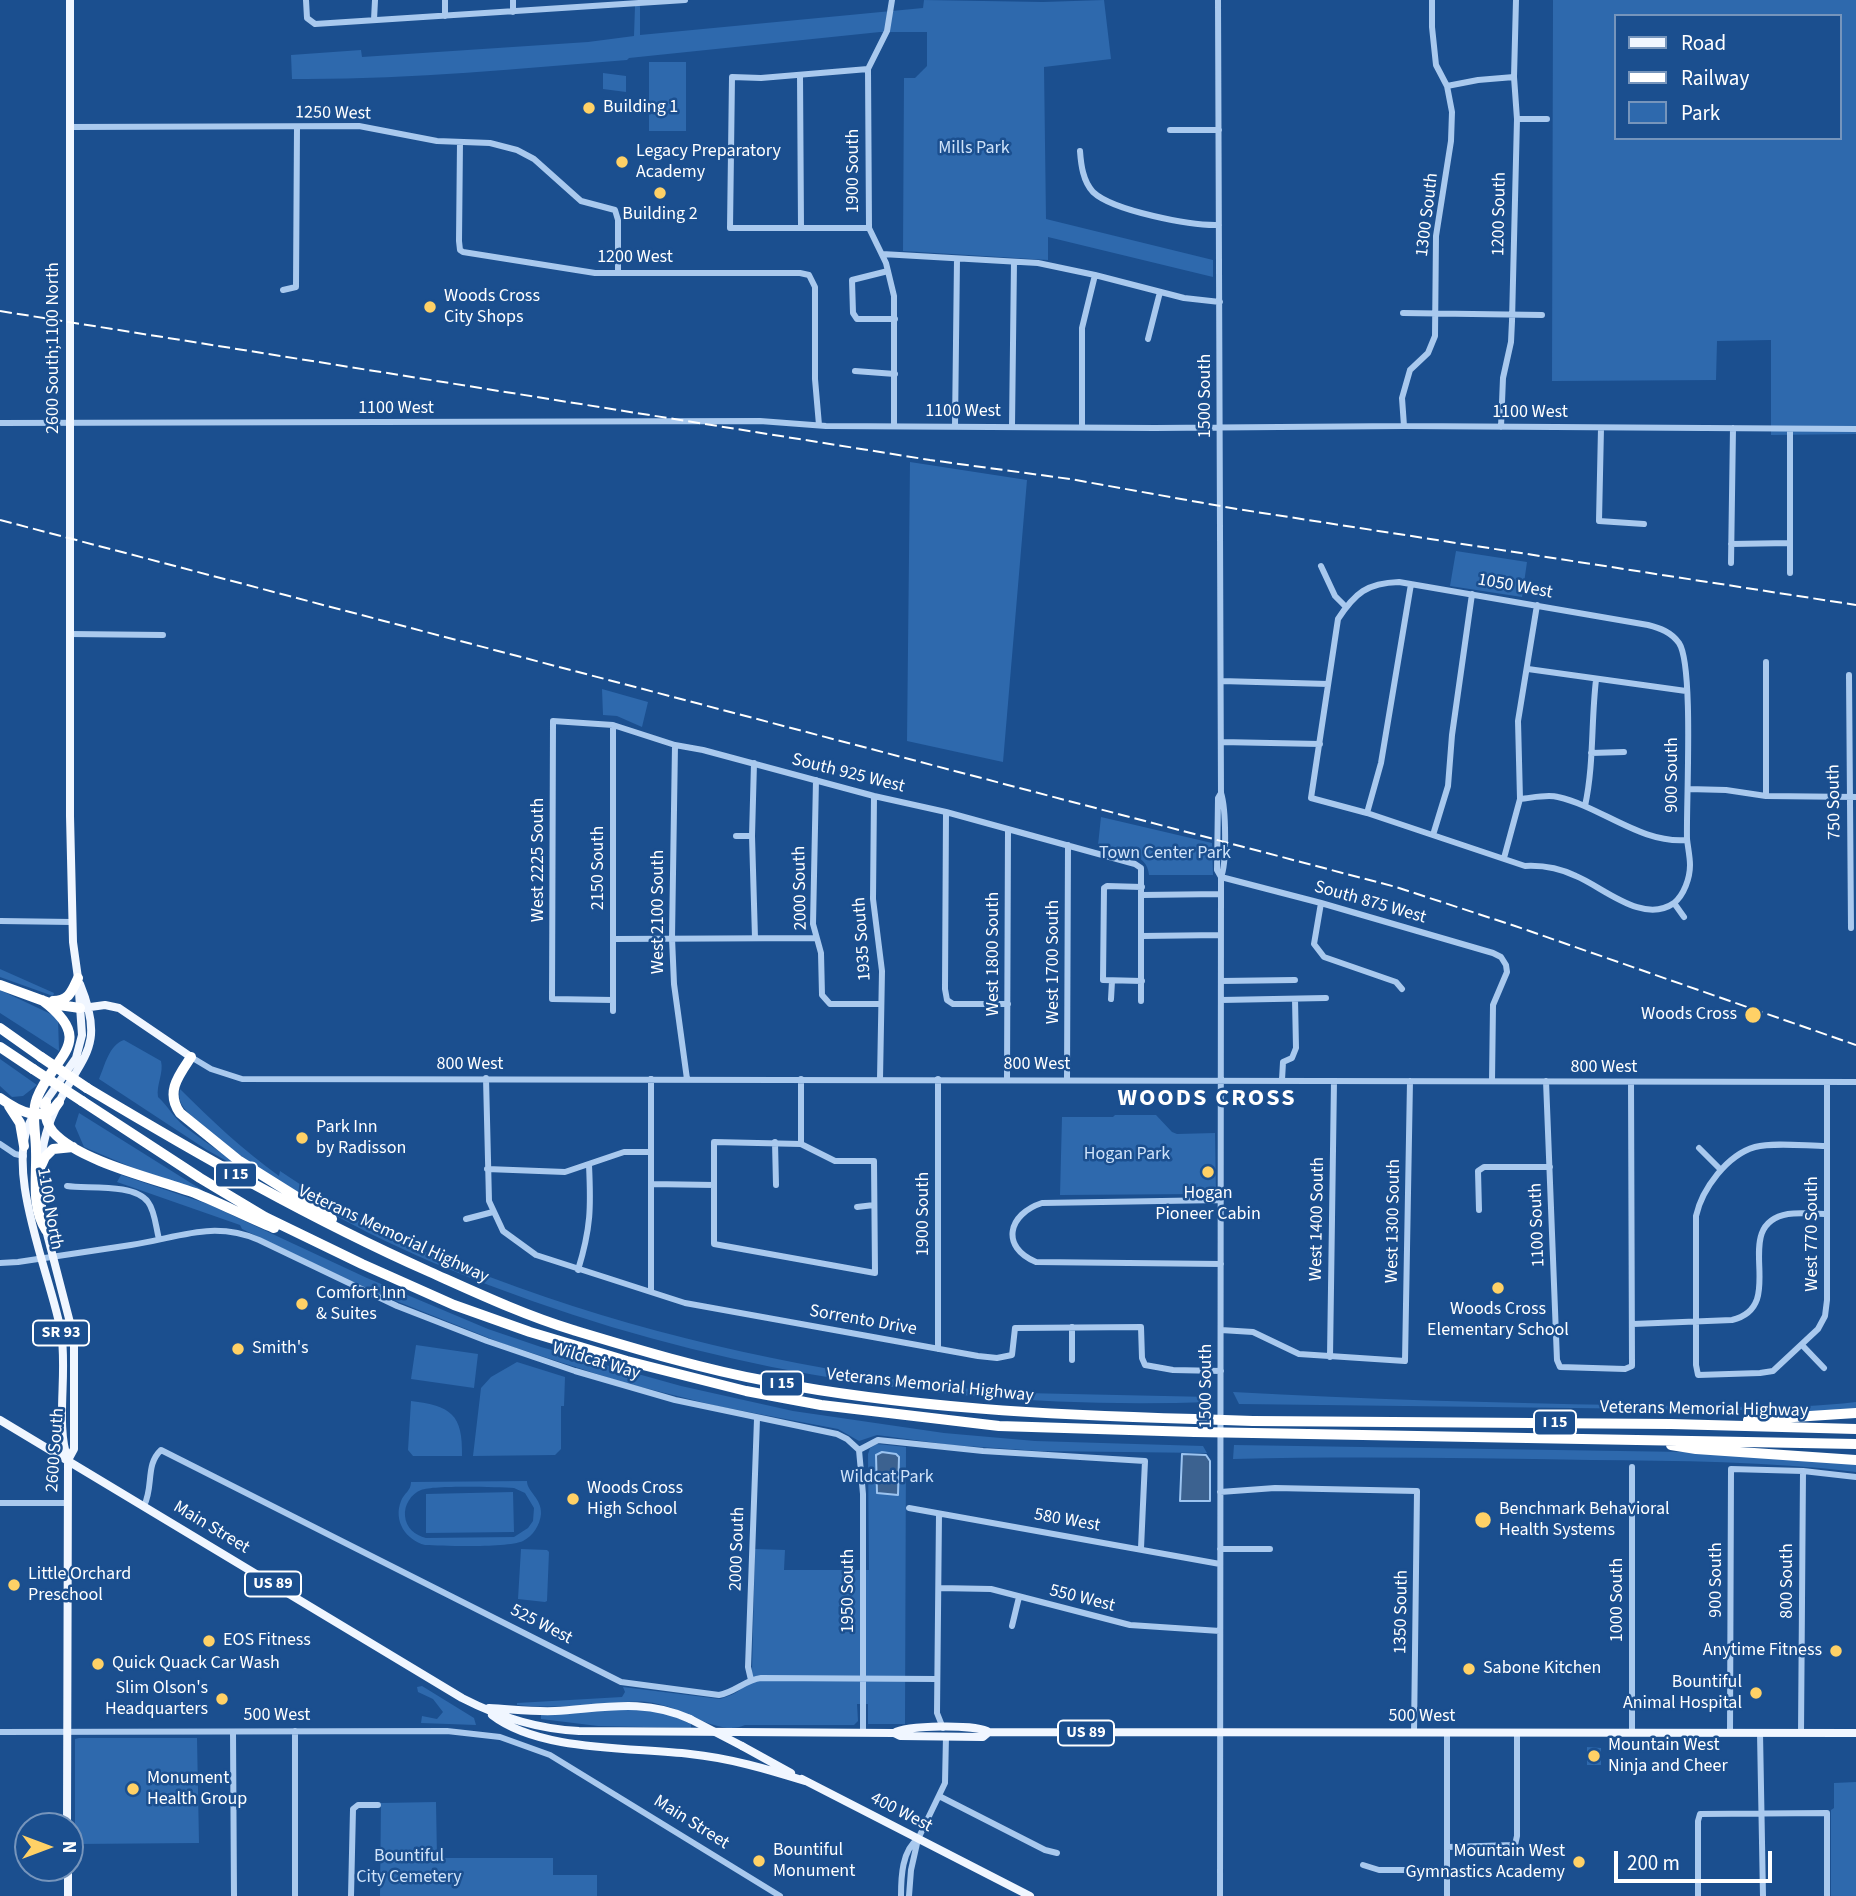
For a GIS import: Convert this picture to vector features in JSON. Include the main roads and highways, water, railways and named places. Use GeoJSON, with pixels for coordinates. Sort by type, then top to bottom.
{"type":"FeatureCollection","features":[{"type":"Feature","properties":{"kind":"highway"},"geometry":{"type":"LineString","coordinates":[[42,1000],[65,1000],[73,991],[78,978]]}},
{"type":"Feature","properties":{"kind":"highway"},"geometry":{"type":"LineString","coordinates":[[0,985],[65,1007],[84,1008]]}},
{"type":"Feature","properties":{"kind":"highway"},"geometry":{"type":"LineString","coordinates":[[42,1000],[63,1018],[69,1031],[64,1056],[38,1095],[40,1114],[36,1196],[41,1223],[46,1230]]}},
{"type":"Feature","properties":{"kind":"highway","name":"Veterans Memorial Highway"},"geometry":{"type":"LineString","coordinates":[[0,1028],[88,1088],[211,1162],[389,1254],[475,1293],[570,1329],[765,1381],[844,1394],[1058,1415],[1253,1421],[1671,1424],[1856,1429]]}},
{"type":"Feature","properties":{"kind":"highway","name":"Veterans Memorial Highway"},"geometry":{"type":"LineString","coordinates":[[0,1047],[200,1178],[254,1210],[362,1264],[454,1305],[530,1332],[626,1361],[746,1391],[821,1405],[999,1426],[1856,1444]]}},
{"type":"Feature","properties":{"kind":"highway"},"geometry":{"type":"LineString","coordinates":[[191,1057],[175,1083],[172,1094],[180,1113],[238,1160],[389,1254]]}},
{"type":"Feature","properties":{"kind":"highway"},"geometry":{"type":"LineString","coordinates":[[3,1101],[40,1114],[57,1136],[111,1164],[194,1193],[362,1264]]}},
{"type":"Feature","properties":{"kind":"highway"},"geometry":{"type":"LineString","coordinates":[[3,1101],[20,1123],[24,1151]]}},
{"type":"Feature","properties":{"kind":"highway"},"geometry":{"type":"LineString","coordinates":[[40,1114],[46,1102]]}},
{"type":"Feature","properties":{"kind":"highway"},"geometry":{"type":"LineString","coordinates":[[40,1114],[54,1109],[59,1102]]}},
{"type":"Feature","properties":{"kind":"highway"},"geometry":{"type":"LineString","coordinates":[[41,1166],[55,1148],[76,1148]]}},
{"type":"Feature","properties":{"kind":"highway"},"geometry":{"type":"LineString","coordinates":[[1671,1424],[1856,1413]]}},
{"type":"Feature","properties":{"kind":"highway"},"geometry":{"type":"LineString","coordinates":[[1629,1438],[1696,1449],[1856,1460]]}},
{"type":"Feature","properties":{"kind":"main road","name":"2600 South;1100 North"},"geometry":{"type":"LineString","coordinates":[[70,0],[70,696],[72,922],[78,978]]}},
{"type":"Feature","properties":{"kind":"main road"},"geometry":{"type":"LineString","coordinates":[[46,1102],[78,1053],[84,1008],[78,978]]}},
{"type":"Feature","properties":{"kind":"main road"},"geometry":{"type":"LineString","coordinates":[[84,1008],[119,1008],[191,1057]]}},
{"type":"Feature","properties":{"kind":"main road","name":"2600 South"},"geometry":{"type":"LineString","coordinates":[[68,1812],[68,1460],[74,1449],[75,1346],[46,1230],[41,1199],[41,1166],[49,1126],[59,1102],[88,1053],[92,1034],[84,1008]]}},
{"type":"Feature","properties":{"kind":"main road","name":"1100 North"},"geometry":{"type":"LineString","coordinates":[[40,1114],[27,1129],[24,1151],[30,1217],[63,1341],[63,1439],[68,1460]]}},
{"type":"Feature","properties":{"kind":"main road","name":"US 89"},"geometry":{"type":"LineString","coordinates":[[0,1420],[68,1460]]}},
{"type":"Feature","properties":{"kind":"main road","name":"Main Street"},"geometry":{"type":"LineString","coordinates":[[68,1460],[454,1694],[482,1708]]}},
{"type":"Feature","properties":{"kind":"main road"},"geometry":{"type":"LineString","coordinates":[[482,1708],[554,1711],[631,1705],[661,1708],[690,1719],[804,1781]]}},
{"type":"Feature","properties":{"kind":"main road"},"geometry":{"type":"LineString","coordinates":[[482,1708],[505,1725],[570,1744],[691,1754],[746,1763],[804,1781]]}},
{"type":"Feature","properties":{"kind":"main road","name":"500 West"},"geometry":{"type":"LineString","coordinates":[[482,1708],[525,1723],[566,1731],[894,1733],[900,1729],[944,1732],[983,1728],[989,1732],[1856,1733]]}},
{"type":"Feature","properties":{"kind":"main road","name":"400 West"},"geometry":{"type":"LineString","coordinates":[[804,1781],[1030,1896]]}},
{"type":"Feature","properties":{"kind":"railway"},"geometry":{"type":"LineString","coordinates":[[0,311],[1856,605]]}},
{"type":"Feature","properties":{"kind":"railway"},"geometry":{"type":"LineString","coordinates":[[0,520],[1396,887],[1856,1045]]}},
{"type":"Feature","properties":{"kind":"place","name":"Building 1"},"geometry":{"type":"Point","coordinates":[589,108]}},
{"type":"Feature","properties":{"kind":"place","name":"Legacy Preparatory Academy"},"geometry":{"type":"Point","coordinates":[622,162]}},
{"type":"Feature","properties":{"kind":"place","name":"Building 2"},"geometry":{"type":"Point","coordinates":[660,193]}},
{"type":"Feature","properties":{"kind":"place","name":"Woods Cross City Shops"},"geometry":{"type":"Point","coordinates":[430,307]}},
{"type":"Feature","properties":{"kind":"place","name":"Woods Cross"},"geometry":{"type":"Point","coordinates":[1753,1015]}},
{"type":"Feature","properties":{"kind":"place","name":"Park Inn by Radisson"},"geometry":{"type":"Point","coordinates":[302,1138]}},
{"type":"Feature","properties":{"kind":"place","name":"Hogan Pioneer Cabin"},"geometry":{"type":"Point","coordinates":[1208,1172]}},
{"type":"Feature","properties":{"kind":"place","name":"Woods Cross Elementary School"},"geometry":{"type":"Point","coordinates":[1498,1288]}},
{"type":"Feature","properties":{"kind":"place","name":"Comfort Inn & Suites"},"geometry":{"type":"Point","coordinates":[302,1304]}},
{"type":"Feature","properties":{"kind":"place","name":"Smith's"},"geometry":{"type":"Point","coordinates":[238,1349]}},
{"type":"Feature","properties":{"kind":"place","name":"Woods Cross High School"},"geometry":{"type":"Point","coordinates":[573,1499]}},
{"type":"Feature","properties":{"kind":"place","name":"Benchmark Behavioral Health Systems"},"geometry":{"type":"Point","coordinates":[1483,1520]}},
{"type":"Feature","properties":{"kind":"place","name":"Little Orchard Preschool"},"geometry":{"type":"Point","coordinates":[14,1585]}},
{"type":"Feature","properties":{"kind":"place","name":"EOS Fitness"},"geometry":{"type":"Point","coordinates":[209,1641]}},
{"type":"Feature","properties":{"kind":"place","name":"Anytime Fitness"},"geometry":{"type":"Point","coordinates":[1836,1651]}},
{"type":"Feature","properties":{"kind":"place","name":"Quick Quack Car Wash"},"geometry":{"type":"Point","coordinates":[98,1664]}},
{"type":"Feature","properties":{"kind":"place","name":"Sabone Kitchen"},"geometry":{"type":"Point","coordinates":[1469,1669]}},
{"type":"Feature","properties":{"kind":"place","name":"Bountiful Animal Hospital"},"geometry":{"type":"Point","coordinates":[1756,1693]}},
{"type":"Feature","properties":{"kind":"place","name":"Slim Olson's Headquarters"},"geometry":{"type":"Point","coordinates":[222,1699]}},
{"type":"Feature","properties":{"kind":"place","name":"Mountain West Ninja and Cheer"},"geometry":{"type":"Point","coordinates":[1594,1756]}},
{"type":"Feature","properties":{"kind":"place","name":"Monument Health Group"},"geometry":{"type":"Point","coordinates":[133,1789]}},
{"type":"Feature","properties":{"kind":"place","name":"Bountiful Monument"},"geometry":{"type":"Point","coordinates":[759,1861]}},
{"type":"Feature","properties":{"kind":"place","name":"Mountain West Gymnastics Academy"},"geometry":{"type":"Point","coordinates":[1579,1862]}},
{"type":"Feature","properties":{"kind":"district","name":"WOODS CROSS"},"geometry":{"type":"Point","coordinates":[1207,1100]}},
{"type":"Feature","properties":{"kind":"park label","name":"Mills Park"},"geometry":{"type":"Point","coordinates":[974,149]}},
{"type":"Feature","properties":{"kind":"park label","name":"Town Center Park"},"geometry":{"type":"Point","coordinates":[1165,854]}},
{"type":"Feature","properties":{"kind":"park label","name":"Hogan Park"},"geometry":{"type":"Point","coordinates":[1127,1155]}},
{"type":"Feature","properties":{"kind":"park label","name":"Wildcat Park"},"geometry":{"type":"Point","coordinates":[887,1478]}},
{"type":"Feature","properties":{"kind":"park label","name":"Bountiful City Cemetery"},"geometry":{"type":"Point","coordinates":[409,1867]}}]}
